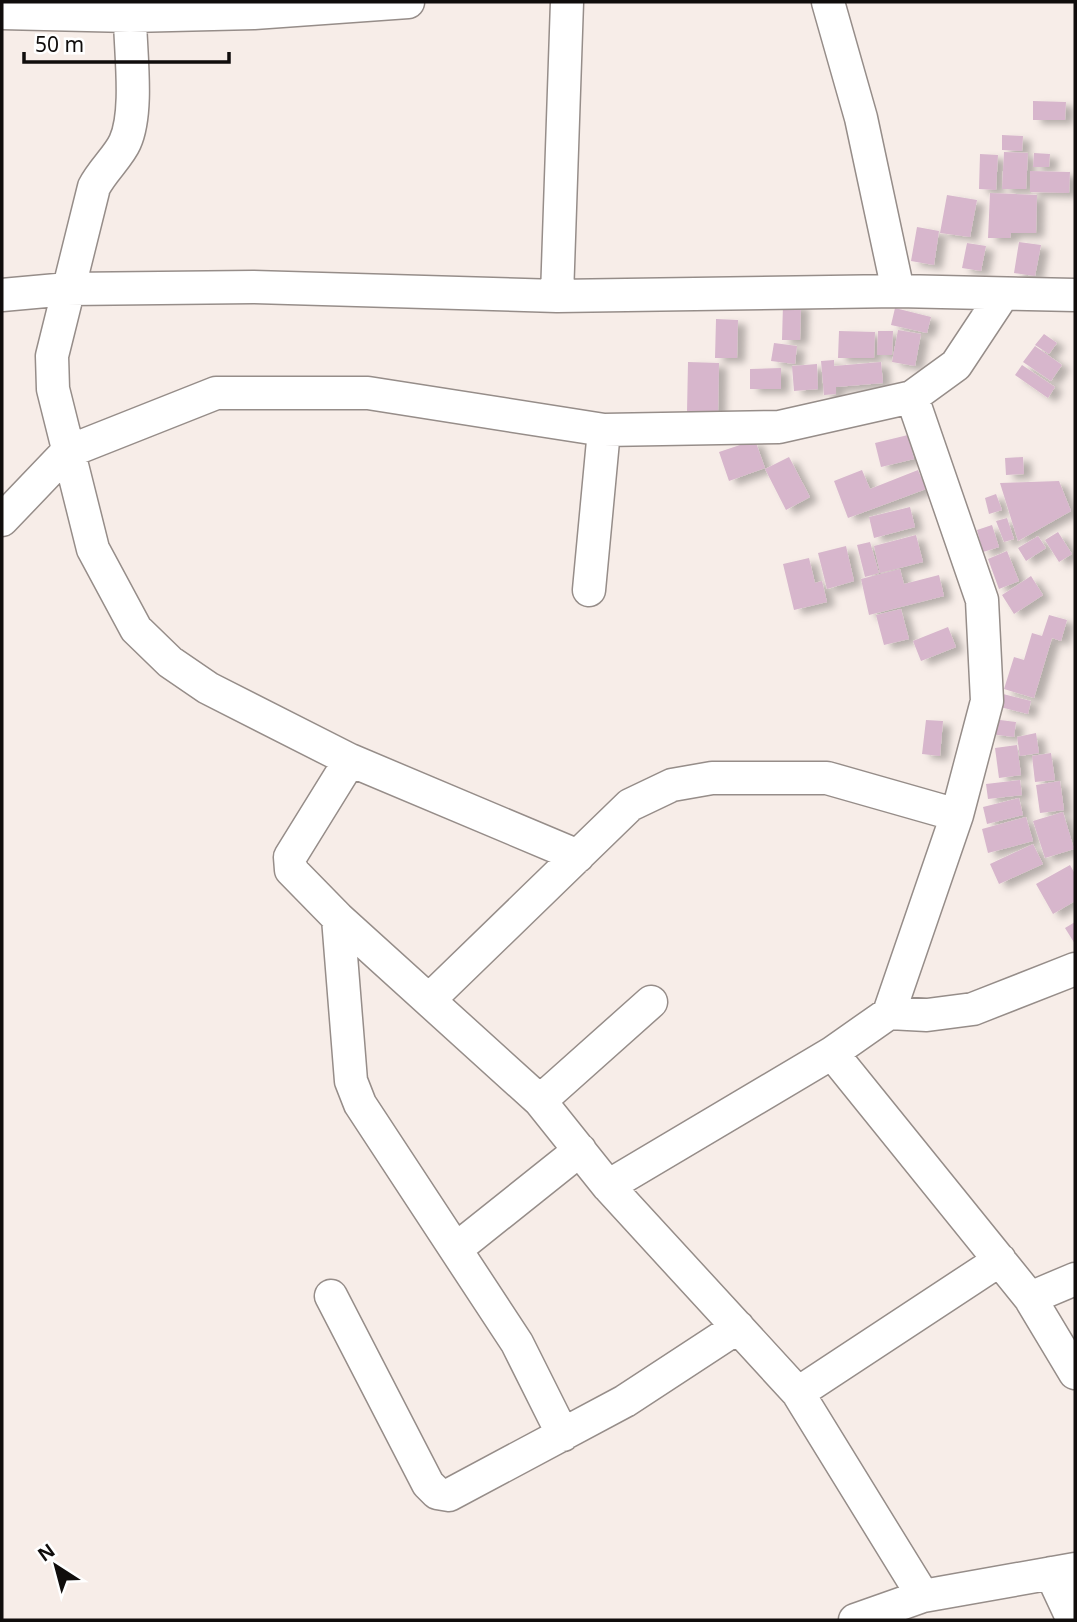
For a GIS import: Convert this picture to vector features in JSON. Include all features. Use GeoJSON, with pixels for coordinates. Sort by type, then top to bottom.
{"type":"FeatureCollection","features":[{"type":"Feature","properties":{"kind":"street"},"geometry":{"type":"LineString","coordinates":[[2,13],[130,16],[254,13],[408,2]]}},
{"type":"Feature","properties":{"kind":"street"},"geometry":{"type":"LineString","coordinates":[[557,296],[567,2]]}},
{"type":"Feature","properties":{"kind":"street"},"geometry":{"type":"LineString","coordinates":[[828,2],[861,118],[898,291]]}},
{"type":"Feature","properties":{"kind":"street"},"geometry":{"type":"LineString","coordinates":[[130,16],[131,121],[125,143],[105,165],[94,187],[52,356],[52,389],[93,549],[136,629],[170,662],[208,688],[350,760],[578,856]]}},
{"type":"Feature","properties":{"kind":"street"},"geometry":{"type":"LineString","coordinates":[[2,295],[68,289],[253,287],[557,296],[898,291],[1075,295]]}},
{"type":"Feature","properties":{"kind":"street"},"geometry":{"type":"LineString","coordinates":[[2,520],[67,452],[216,393],[368,393],[604,430],[779,427],[912,397],[956,365],[1003,294]]}},
{"type":"Feature","properties":{"kind":"street"},"geometry":{"type":"LineString","coordinates":[[608,1186],[832,1053],[889,1013],[957,815],[987,701],[982,600],[912,397]]}},
{"type":"Feature","properties":{"kind":"street"},"geometry":{"type":"LineString","coordinates":[[589,590],[604,430]]}},
{"type":"Feature","properties":{"kind":"street"},"geometry":{"type":"LineString","coordinates":[[350,760],[290,857],[289,864],[299,879],[338,918],[540,1101],[608,1186],[797,1393],[923,1596]]}},
{"type":"Feature","properties":{"kind":"street"},"geometry":{"type":"LineString","coordinates":[[429,1000],[630,805],[672,785],[712,778],[827,778],[957,815]]}},
{"type":"Feature","properties":{"kind":"street"},"geometry":{"type":"LineString","coordinates":[[338,918],[351,1081],[360,1104],[517,1343],[563,1435]]}},
{"type":"Feature","properties":{"kind":"street"},"geometry":{"type":"LineString","coordinates":[[889,1013],[927,1015],[973,1009],[1075,968]]}},
{"type":"Feature","properties":{"kind":"street"},"geometry":{"type":"LineString","coordinates":[[540,1101],[651,1002]]}},
{"type":"Feature","properties":{"kind":"street"},"geometry":{"type":"LineString","coordinates":[[832,1053],[1030,1298],[1075,1373]]}},
{"type":"Feature","properties":{"kind":"street"},"geometry":{"type":"LineString","coordinates":[[456,1249],[580,1150]]}},
{"type":"Feature","properties":{"kind":"street"},"geometry":{"type":"LineString","coordinates":[[797,1393],[1000,1260]]}},
{"type":"Feature","properties":{"kind":"street"},"geometry":{"type":"LineString","coordinates":[[1030,1298],[1075,1279]]}},
{"type":"Feature","properties":{"kind":"street"},"geometry":{"type":"LineString","coordinates":[[331,1296],[428,1484],[437,1493],[449,1494],[474,1484],[625,1401],[738,1327]]}},
{"type":"Feature","properties":{"kind":"street"},"geometry":{"type":"LineString","coordinates":[[855,1620],[923,1596],[1063,1571],[1073,1620]]}},
{"type":"Feature","properties":{"kind":"building"},"geometry":{"type":"Polygon","coordinates":[[[1033,101],[1066,102],[1065,120],[1033,120],[1033,101]]]}},
{"type":"Feature","properties":{"kind":"building"},"geometry":{"type":"Polygon","coordinates":[[[1002,135],[1023,136],[1022,151],[1002,150],[1002,135]]]}},
{"type":"Feature","properties":{"kind":"building"},"geometry":{"type":"Polygon","coordinates":[[[1004,152],[1028,153],[1026,189],[1002,189],[1004,152]]]}},
{"type":"Feature","properties":{"kind":"building"},"geometry":{"type":"Polygon","coordinates":[[[1034,153],[1050,154],[1049,167],[1033,167],[1034,153]]]}},
{"type":"Feature","properties":{"kind":"building"},"geometry":{"type":"Polygon","coordinates":[[[980,154],[998,155],[996,190],[979,189],[980,154]]]}},
{"type":"Feature","properties":{"kind":"building"},"geometry":{"type":"Polygon","coordinates":[[[1030,171],[1070,172],[1069,193],[1030,192],[1030,171]]]}},
{"type":"Feature","properties":{"kind":"building"},"geometry":{"type":"Polygon","coordinates":[[[990,193],[1037,195],[1036,233],[1011,233],[1010,238],[988,238],[990,193]]]}},
{"type":"Feature","properties":{"kind":"building"},"geometry":{"type":"Polygon","coordinates":[[[947,195],[977,200],[970,237],[940,233],[947,195]]]}},
{"type":"Feature","properties":{"kind":"building"},"geometry":{"type":"Polygon","coordinates":[[[917,227],[939,231],[934,265],[911,261],[917,227]]]}},
{"type":"Feature","properties":{"kind":"building"},"geometry":{"type":"Polygon","coordinates":[[[1019,242],[1041,245],[1035,276],[1014,273],[1019,242]]]}},
{"type":"Feature","properties":{"kind":"building"},"geometry":{"type":"Polygon","coordinates":[[[967,243],[986,246],[981,271],[962,268],[967,243]]]}},
{"type":"Feature","properties":{"kind":"building"},"geometry":{"type":"Polygon","coordinates":[[[783,304],[801,304],[800,340],[782,340],[783,304]]]}},
{"type":"Feature","properties":{"kind":"building"},"geometry":{"type":"Polygon","coordinates":[[[895,308],[931,317],[927,333],[891,325],[895,308]]]}},
{"type":"Feature","properties":{"kind":"building"},"geometry":{"type":"Polygon","coordinates":[[[716,319],[738,320],[737,358],[715,358],[716,319]]]}},
{"type":"Feature","properties":{"kind":"building"},"geometry":{"type":"Polygon","coordinates":[[[898,330],[921,334],[915,366],[892,362],[898,330]]]}},
{"type":"Feature","properties":{"kind":"building"},"geometry":{"type":"Polygon","coordinates":[[[839,331],[875,332],[874,358],[838,358],[839,331]]]}},
{"type":"Feature","properties":{"kind":"building"},"geometry":{"type":"Polygon","coordinates":[[[878,331],[893,331],[892,355],[877,355],[878,331]]]}},
{"type":"Feature","properties":{"kind":"building"},"geometry":{"type":"Polygon","coordinates":[[[1044,334],[1057,343],[1049,354],[1035,345],[1044,334]]]}},
{"type":"Feature","properties":{"kind":"building"},"geometry":{"type":"Polygon","coordinates":[[[774,343],[797,346],[795,364],[771,361],[774,343]]]}},
{"type":"Feature","properties":{"kind":"building"},"geometry":{"type":"Polygon","coordinates":[[[1035,346],[1062,365],[1051,381],[1023,362],[1035,346]]]}},
{"type":"Feature","properties":{"kind":"building"},"geometry":{"type":"Polygon","coordinates":[[[834,360],[834,366],[881,362],[883,383],[836,387],[836,394],[824,395],[821,361],[834,360]]]}},
{"type":"Feature","properties":{"kind":"building"},"geometry":{"type":"Polygon","coordinates":[[[688,362],[719,363],[718,413],[687,412],[688,362]]]}},
{"type":"Feature","properties":{"kind":"building"},"geometry":{"type":"Polygon","coordinates":[[[817,364],[818,389],[794,391],[792,366],[817,364]]]}},
{"type":"Feature","properties":{"kind":"building"},"geometry":{"type":"Polygon","coordinates":[[[1022,365],[1055,387],[1048,398],[1015,375],[1022,365]]]}},
{"type":"Feature","properties":{"kind":"building"},"geometry":{"type":"Polygon","coordinates":[[[781,368],[781,389],[750,389],[750,369],[781,368]]]}},
{"type":"Feature","properties":{"kind":"building"},"geometry":{"type":"Polygon","coordinates":[[[908,435],[914,459],[881,467],[875,443],[908,435]]]}},
{"type":"Feature","properties":{"kind":"building"},"geometry":{"type":"Polygon","coordinates":[[[755,440],[765,468],[729,481],[719,452],[755,440]]]}},
{"type":"Feature","properties":{"kind":"building"},"geometry":{"type":"Polygon","coordinates":[[[789,457],[810,497],[786,510],[765,469],[789,457]]]}},
{"type":"Feature","properties":{"kind":"building"},"geometry":{"type":"Polygon","coordinates":[[[1023,457],[1024,474],[1006,475],[1005,458],[1023,457]]]}},
{"type":"Feature","properties":{"kind":"building"},"geometry":{"type":"Polygon","coordinates":[[[862,470],[870,489],[918,470],[926,489],[848,518],[834,481],[862,470]]]}},
{"type":"Feature","properties":{"kind":"building"},"geometry":{"type":"Polygon","coordinates":[[[1059,481],[1071,511],[1018,541],[1000,483],[1059,481]]]}},
{"type":"Feature","properties":{"kind":"building"},"geometry":{"type":"Polygon","coordinates":[[[996,494],[1002,510],[989,514],[985,498],[996,494]]]}},
{"type":"Feature","properties":{"kind":"building"},"geometry":{"type":"Polygon","coordinates":[[[910,507],[915,527],[874,538],[869,517],[910,507]]]}},
{"type":"Feature","properties":{"kind":"building"},"geometry":{"type":"Polygon","coordinates":[[[1007,518],[1014,539],[1004,542],[996,521],[1007,518]]]}},
{"type":"Feature","properties":{"kind":"building"},"geometry":{"type":"Polygon","coordinates":[[[992,525],[999,547],[983,552],[977,530],[992,525]]]}},
{"type":"Feature","properties":{"kind":"building"},"geometry":{"type":"Polygon","coordinates":[[[1058,532],[1072,554],[1059,562],[1045,540],[1058,532]]]}},
{"type":"Feature","properties":{"kind":"building"},"geometry":{"type":"Polygon","coordinates":[[[916,535],[923,562],[880,573],[874,546],[916,535]]]}},
{"type":"Feature","properties":{"kind":"building"},"geometry":{"type":"Polygon","coordinates":[[[1038,536],[1046,548],[1026,561],[1018,548],[1038,536]]]}},
{"type":"Feature","properties":{"kind":"building"},"geometry":{"type":"Polygon","coordinates":[[[870,542],[879,573],[865,577],[857,545],[870,542]]]}},
{"type":"Feature","properties":{"kind":"building"},"geometry":{"type":"Polygon","coordinates":[[[846,546],[854,581],[827,589],[818,553],[846,546]]]}},
{"type":"Feature","properties":{"kind":"building"},"geometry":{"type":"Polygon","coordinates":[[[1007,551],[1019,581],[999,589],[988,559],[1007,551]]]}},
{"type":"Feature","properties":{"kind":"building"},"geometry":{"type":"Polygon","coordinates":[[[809,558],[815,583],[822,581],[827,602],[794,610],[783,564],[809,558]]]}},
{"type":"Feature","properties":{"kind":"building"},"geometry":{"type":"Polygon","coordinates":[[[900,569],[904,584],[939,575],[944,596],[869,615],[861,579],[900,569]]]}},
{"type":"Feature","properties":{"kind":"building"},"geometry":{"type":"Polygon","coordinates":[[[1031,576],[1043,595],[1014,614],[1002,595],[1031,576]]]}},
{"type":"Feature","properties":{"kind":"building"},"geometry":{"type":"Polygon","coordinates":[[[901,609],[909,639],[884,645],[876,615],[901,609]]]}},
{"type":"Feature","properties":{"kind":"building"},"geometry":{"type":"Polygon","coordinates":[[[1049,615],[1067,620],[1061,641],[1052,638],[1034,698],[1004,689],[1014,657],[1024,660],[1032,633],[1042,636],[1049,615]]]}},
{"type":"Feature","properties":{"kind":"building"},"geometry":{"type":"Polygon","coordinates":[[[948,627],[956,647],[921,661],[913,641],[948,627]]]}},
{"type":"Feature","properties":{"kind":"building"},"geometry":{"type":"Polygon","coordinates":[[[1003,694],[1031,701],[1028,714],[1000,707],[1003,694]]]}},
{"type":"Feature","properties":{"kind":"building"},"geometry":{"type":"Polygon","coordinates":[[[992,719],[1016,722],[1014,737],[990,734],[992,719]]]}},
{"type":"Feature","properties":{"kind":"building"},"geometry":{"type":"Polygon","coordinates":[[[926,720],[943,721],[940,756],[922,754],[926,720]]]}},
{"type":"Feature","properties":{"kind":"building"},"geometry":{"type":"Polygon","coordinates":[[[1036,733],[1039,753],[1020,756],[1017,737],[1036,733]]]}},
{"type":"Feature","properties":{"kind":"building"},"geometry":{"type":"Polygon","coordinates":[[[1017,745],[1021,775],[999,778],[995,748],[1017,745]]]}},
{"type":"Feature","properties":{"kind":"building"},"geometry":{"type":"Polygon","coordinates":[[[1051,753],[1055,780],[1035,782],[1032,756],[1051,753]]]}},
{"type":"Feature","properties":{"kind":"building"},"geometry":{"type":"Polygon","coordinates":[[[1020,780],[1022,795],[988,799],[986,784],[1020,780]]]}},
{"type":"Feature","properties":{"kind":"building"},"geometry":{"type":"Polygon","coordinates":[[[1060,781],[1064,810],[1040,813],[1036,785],[1060,781]]]}},
{"type":"Feature","properties":{"kind":"building"},"geometry":{"type":"Polygon","coordinates":[[[1019,798],[1023,815],[987,824],[983,807],[1019,798]]]}},
{"type":"Feature","properties":{"kind":"building"},"geometry":{"type":"Polygon","coordinates":[[[1063,812],[1074,849],[1045,858],[1033,821],[1063,812]]]}},
{"type":"Feature","properties":{"kind":"building"},"geometry":{"type":"Polygon","coordinates":[[[1026,817],[1033,841],[988,853],[982,829],[1026,817]]]}},
{"type":"Feature","properties":{"kind":"building"},"geometry":{"type":"Polygon","coordinates":[[[1033,844],[1043,864],[999,884],[990,864],[1033,844]]]}},
{"type":"Feature","properties":{"kind":"building"},"geometry":{"type":"Polygon","coordinates":[[[1070,865],[1075,874],[1075,901],[1053,914],[1036,884],[1070,865]]]}},
{"type":"Feature","properties":{"kind":"building"},"geometry":{"type":"Polygon","coordinates":[[[1075,922],[1075,944],[1065,928],[1075,922]]]}}]}
